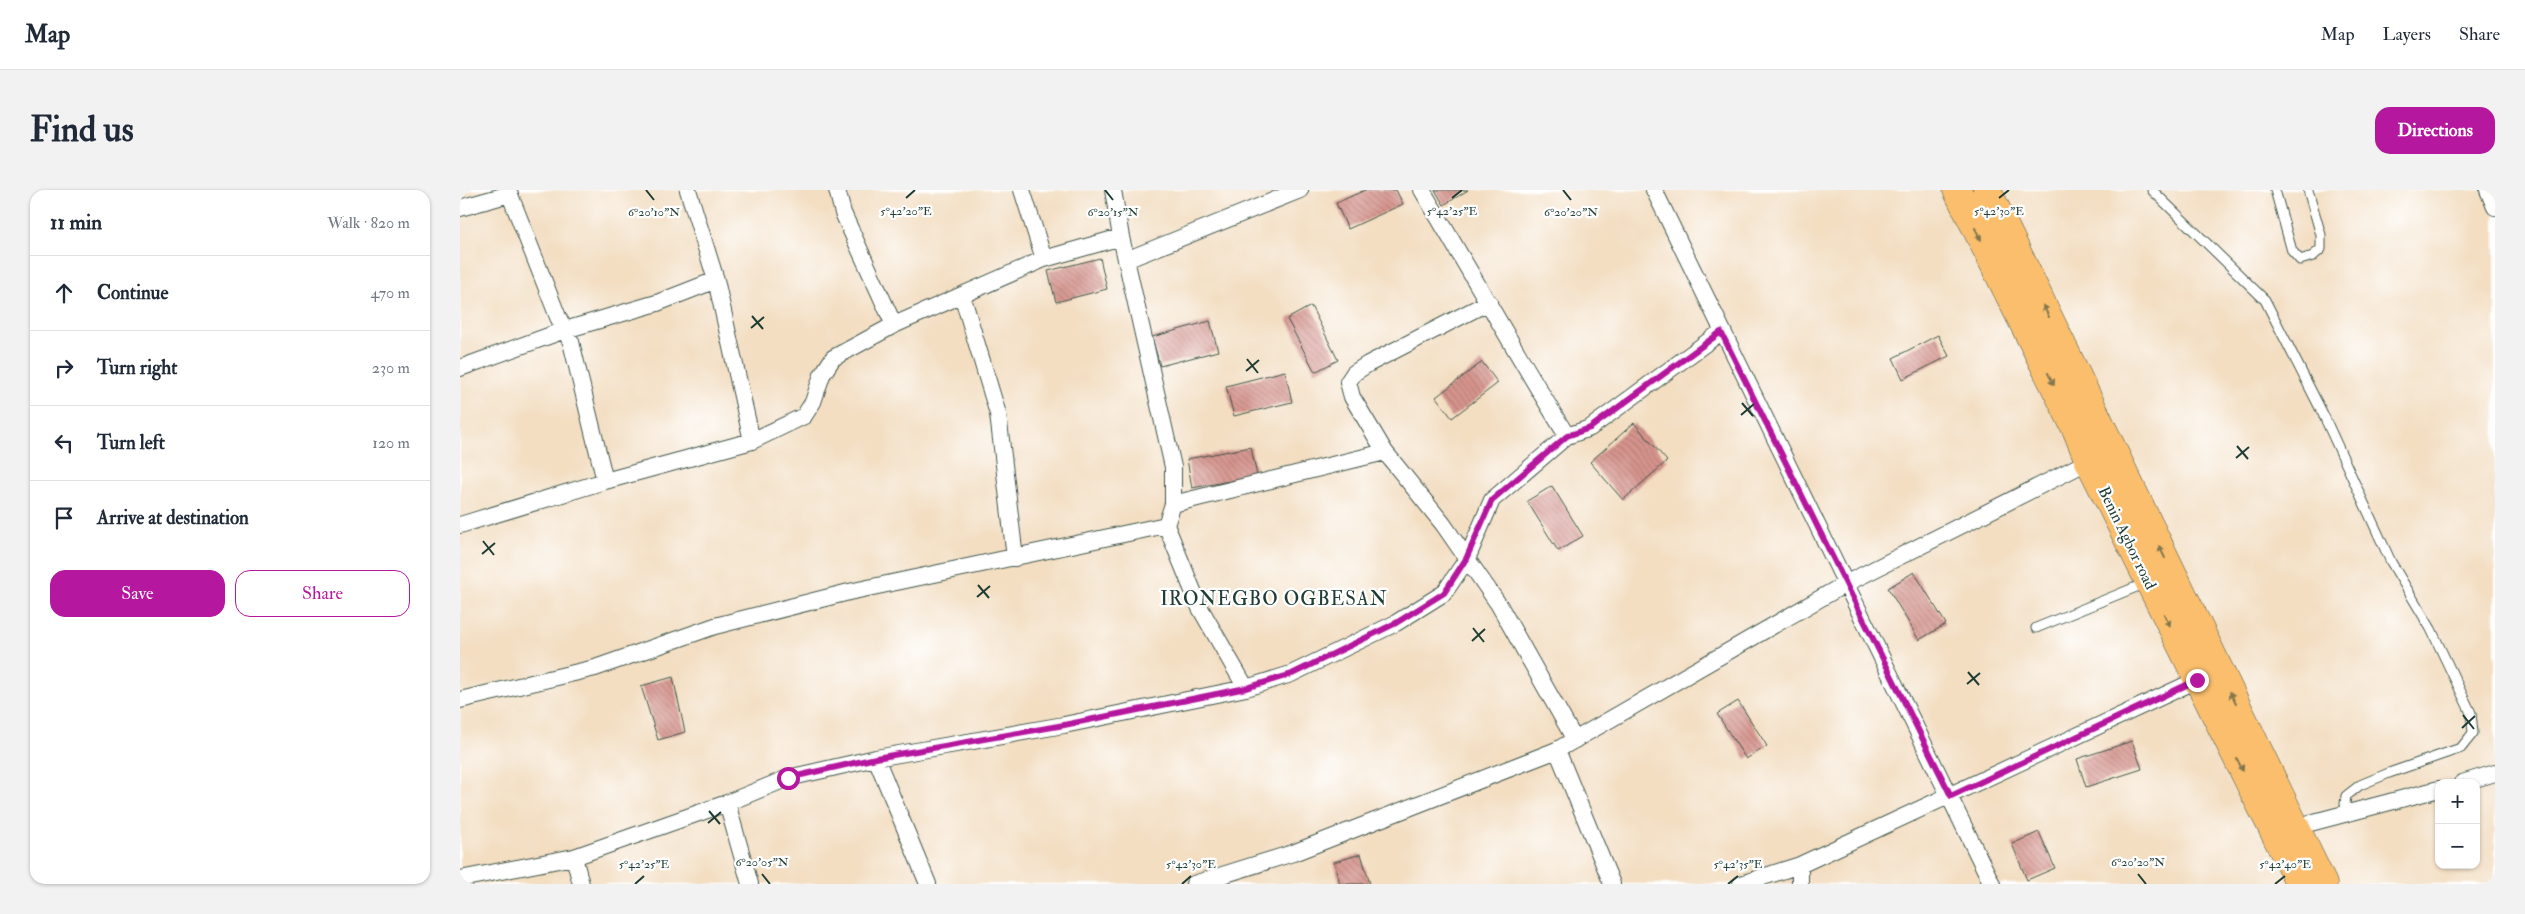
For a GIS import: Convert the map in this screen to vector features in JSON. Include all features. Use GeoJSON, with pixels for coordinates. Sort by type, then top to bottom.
{"type":"FeatureCollection","features":[{"type":"Feature","properties":{"kind":"highway","name":"Benin Agbor road"},"geometry":{"type":"LineString","coordinates":[[1956,190],[2077,432],[2089,461],[2197,680],[2300,884]]}},
{"type":"Feature","properties":{"kind":"highway","name":"Benin Agbor road"},"geometry":{"type":"LineString","coordinates":[[1987,190],[2323,884]]}},
{"type":"Feature","properties":{"kind":"street"},"geometry":{"type":"LineString","coordinates":[[688,190],[716,280],[752,441]]}},
{"type":"Feature","properties":{"kind":"street"},"geometry":{"type":"LineString","coordinates":[[837,190],[843,213],[894,325]]}},
{"type":"Feature","properties":{"kind":"street"},"geometry":{"type":"LineString","coordinates":[[1022,190],[1044,259]]}},
{"type":"Feature","properties":{"kind":"street"},"geometry":{"type":"LineString","coordinates":[[1113,190],[1121,237],[1173,467],[1173,504],[1166,525],[1200,608],[1246,688]]}},
{"type":"Feature","properties":{"kind":"street"},"geometry":{"type":"LineString","coordinates":[[1126,260],[1300,190]]}},
{"type":"Feature","properties":{"kind":"street"},"geometry":{"type":"LineString","coordinates":[[1422,190],[1489,302],[1509,342],[1567,436]]}},
{"type":"Feature","properties":{"kind":"street"},"geometry":{"type":"LineString","coordinates":[[1654,190],[1721,332],[1847,583],[1992,884]]}},
{"type":"Feature","properties":{"kind":"street"},"geometry":{"type":"LineString","coordinates":[[2488,190],[2495,207]]}},
{"type":"Feature","properties":{"kind":"street"},"geometry":{"type":"LineString","coordinates":[[460,208],[509,192],[571,342],[605,481]]}},
{"type":"Feature","properties":{"kind":"street"},"geometry":{"type":"LineString","coordinates":[[460,525],[605,481],[752,441],[804,416],[813,402],[822,375],[833,358],[894,325],[1044,259],[1121,237]]}},
{"type":"Feature","properties":{"kind":"street"},"geometry":{"type":"LineString","coordinates":[[460,368],[565,330],[657,303],[716,280]]}},
{"type":"Feature","properties":{"kind":"street"},"geometry":{"type":"LineString","coordinates":[[962,295],[998,414],[1015,558]]}},
{"type":"Feature","properties":{"kind":"street"},"geometry":{"type":"LineString","coordinates":[[1489,302],[1354,373],[1348,382],[1352,397],[1385,452],[1442,524],[1499,605],[1575,740]]}},
{"type":"Feature","properties":{"kind":"street"},"geometry":{"type":"LineString","coordinates":[[460,879],[574,857],[727,803],[788,778],[876,758],[1064,725],[1246,688],[1292,674],[1396,623],[1444,593],[1466,559],[1492,500],[1567,436],[1590,428],[1721,332]]}},
{"type":"Feature","properties":{"kind":"street"},"geometry":{"type":"LineString","coordinates":[[1173,504],[1385,452]]}},
{"type":"Feature","properties":{"kind":"street"},"geometry":{"type":"LineString","coordinates":[[1194,884],[1293,854],[1557,750],[1847,583],[2089,461]]}},
{"type":"Feature","properties":{"kind":"street"},"geometry":{"type":"LineString","coordinates":[[460,700],[595,668],[724,624],[849,592],[1166,525]]}},
{"type":"Feature","properties":{"kind":"street"},"geometry":{"type":"LineString","coordinates":[[1741,884],[1800,865],[2197,680]]}},
{"type":"Feature","properties":{"kind":"street"},"geometry":{"type":"LineString","coordinates":[[1557,750],[1612,884]]}},
{"type":"Feature","properties":{"kind":"street"},"geometry":{"type":"LineString","coordinates":[[876,758],[928,884]]}},
{"type":"Feature","properties":{"kind":"street"},"geometry":{"type":"LineString","coordinates":[[2475,779],[2495,773]]}},
{"type":"Feature","properties":{"kind":"street"},"geometry":{"type":"LineString","coordinates":[[2295,827],[2435,790]]}},
{"type":"Feature","properties":{"kind":"street"},"geometry":{"type":"LineString","coordinates":[[727,803],[750,884]]}},
{"type":"Feature","properties":{"kind":"street"},"geometry":{"type":"LineString","coordinates":[[574,857],[581,884]]}},
{"type":"Feature","properties":{"kind":"street"},"geometry":{"type":"LineString","coordinates":[[1800,865],[1800,884]]}},
{"type":"Feature","properties":{"kind":"lane"},"geometry":{"type":"LineString","coordinates":[[2152,190],[2265,300],[2323,414],[2391,562],[2430,629],[2471,713],[2473,733],[2461,748],[2360,785],[2346,796],[2345,804],[2349,813]]}},
{"type":"Feature","properties":{"kind":"lane"},"geometry":{"type":"LineString","coordinates":[[2275,190],[2292,251],[2300,260],[2313,256],[2321,248],[2321,235],[2308,190]]}},
{"type":"Feature","properties":{"kind":"lane"},"geometry":{"type":"LineString","coordinates":[[2036,628],[2149,582]]}},
{"type":"Feature","properties":{"kind":"building"},"geometry":{"type":"Polygon","coordinates":[[[1365,190],[1396,190],[1403,204],[1348,229],[1336,203],[1365,190]]]}},
{"type":"Feature","properties":{"kind":"building"},"geometry":{"type":"Polygon","coordinates":[[[1435,190],[1468,190],[1444,205],[1435,190]]]}},
{"type":"Feature","properties":{"kind":"building"},"geometry":{"type":"Polygon","coordinates":[[[1100,258],[1107,289],[1056,302],[1048,271],[1100,258]]]}},
{"type":"Feature","properties":{"kind":"building"},"geometry":{"type":"Polygon","coordinates":[[[1311,306],[1338,360],[1315,372],[1287,319],[1311,306]]]}},
{"type":"Feature","properties":{"kind":"building"},"geometry":{"type":"Polygon","coordinates":[[[1210,321],[1218,351],[1160,366],[1152,337],[1210,321]]]}},
{"type":"Feature","properties":{"kind":"building"},"geometry":{"type":"Polygon","coordinates":[[[1938,335],[1949,356],[1903,379],[1893,358],[1938,335]]]}},
{"type":"Feature","properties":{"kind":"building"},"geometry":{"type":"Polygon","coordinates":[[[1482,362],[1498,383],[1452,418],[1436,397],[1482,362]]]}},
{"type":"Feature","properties":{"kind":"building"},"geometry":{"type":"Polygon","coordinates":[[[1285,371],[1292,402],[1234,416],[1226,386],[1285,371]]]}},
{"type":"Feature","properties":{"kind":"building"},"geometry":{"type":"Polygon","coordinates":[[[1634,423],[1667,461],[1623,500],[1590,462],[1634,423]]]}},
{"type":"Feature","properties":{"kind":"building"},"geometry":{"type":"Polygon","coordinates":[[[1251,447],[1257,476],[1192,488],[1187,459],[1251,447]]]}},
{"type":"Feature","properties":{"kind":"building"},"geometry":{"type":"Polygon","coordinates":[[[1552,486],[1583,536],[1558,551],[1527,501],[1552,486]]]}},
{"type":"Feature","properties":{"kind":"building"},"geometry":{"type":"Polygon","coordinates":[[[1914,572],[1946,624],[1919,640],[1888,588],[1914,572]]]}},
{"type":"Feature","properties":{"kind":"building"},"geometry":{"type":"Polygon","coordinates":[[[673,677],[685,732],[658,740],[641,686],[673,677]]]}},
{"type":"Feature","properties":{"kind":"building"},"geometry":{"type":"Polygon","coordinates":[[[1738,701],[1767,746],[1746,759],[1717,714],[1738,701]]]}},
{"type":"Feature","properties":{"kind":"building"},"geometry":{"type":"Polygon","coordinates":[[[2132,741],[2142,769],[2086,787],[2077,759],[2132,741]]]}},
{"type":"Feature","properties":{"kind":"building"},"geometry":{"type":"Polygon","coordinates":[[[2039,832],[2055,868],[2027,880],[2012,844],[2039,832]]]}},
{"type":"Feature","properties":{"kind":"building"},"geometry":{"type":"Polygon","coordinates":[[[1361,854],[1370,884],[1340,884],[1334,862],[1361,854]]]}},
{"type":"Feature","properties":{"kind":"district","name":"IRONEGBO OGBESAN"},"geometry":{"type":"Point","coordinates":[1274,599]}},
{"type":"Feature","properties":{"kind":"route"},"geometry":{"type":"LineString","coordinates":[[788,778],[876,758],[1064,725],[1246,688],[1292,674],[1396,623],[1444,593],[1466,559],[1492,500],[1567,436],[1590,428],[1721,332],[1951,796],[2197,680]]}}]}
